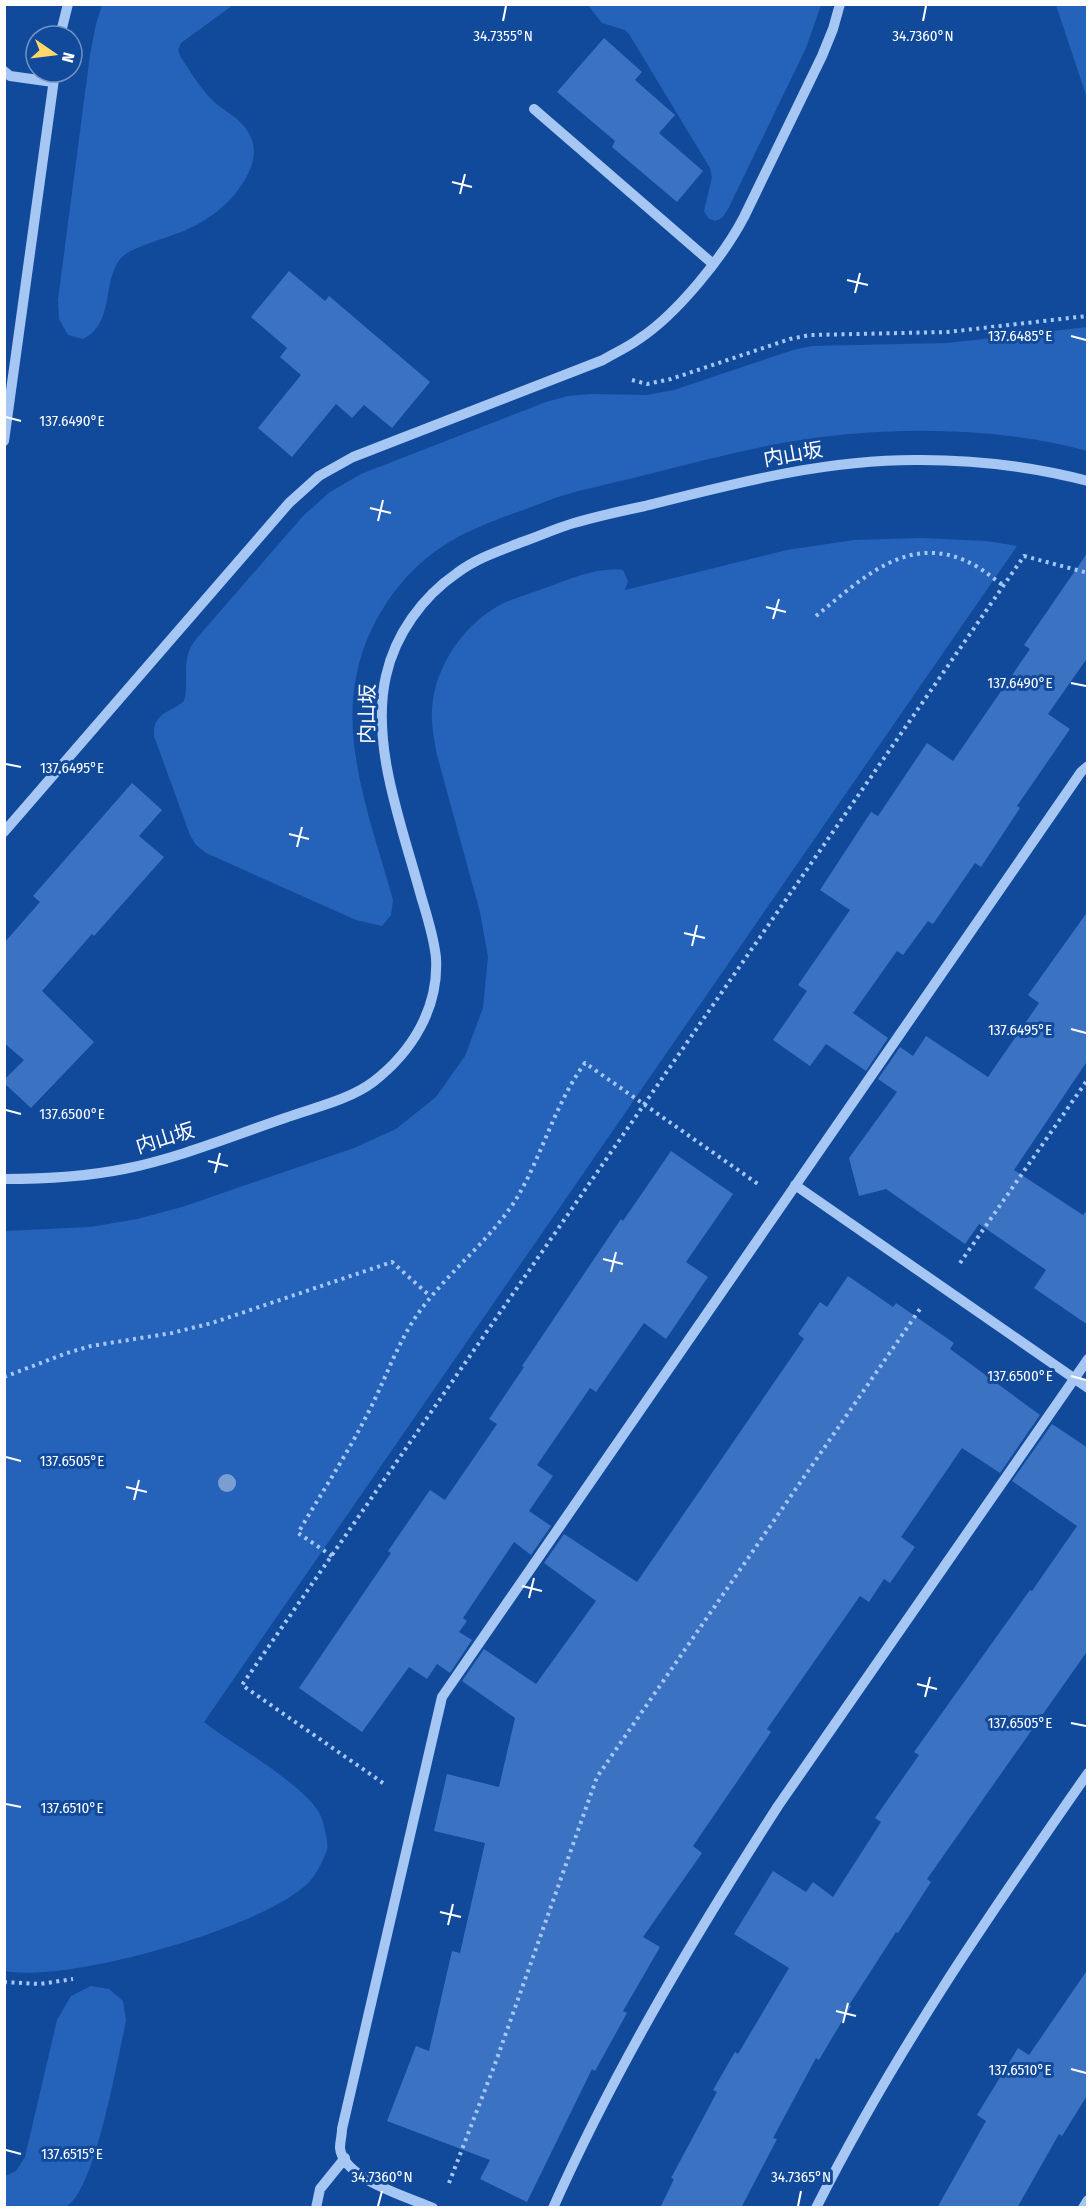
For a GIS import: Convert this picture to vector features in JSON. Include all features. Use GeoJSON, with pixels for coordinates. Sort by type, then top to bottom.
{"type":"FeatureCollection","features":[{"type":"Feature","properties":{"kind":"street"},"geometry":{"type":"LineString","coordinates":[[63,24],[68,4]]}},
{"type":"Feature","properties":{"kind":"street"},"geometry":{"type":"LineString","coordinates":[[4,832],[289,503],[319,476],[353,457],[603,360],[640,339],[672,310],[731,242],[822,56],[840,4]]}},
{"type":"Feature","properties":{"kind":"street"},"geometry":{"type":"LineString","coordinates":[[4,71],[10,76],[24,76]]}},
{"type":"Feature","properties":{"kind":"street"},"geometry":{"type":"LineString","coordinates":[[5,439],[53,84]]}},
{"type":"Feature","properties":{"kind":"street"},"geometry":{"type":"LineString","coordinates":[[534,109],[713,264]]}},
{"type":"Feature","properties":{"kind":"street","name":"内山坂"},"geometry":{"type":"LineString","coordinates":[[4,1179],[43,1179],[85,1175],[167,1158],[335,1100],[369,1085],[398,1061],[420,1031],[433,996],[436,960],[429,923],[387,766],[382,735],[381,704],[386,674],[397,644],[412,617],[432,593],[456,573],[483,557],[572,524],[773,474],[847,463],[921,460],[995,464],[1088,481]]}},
{"type":"Feature","properties":{"kind":"street"},"geometry":{"type":"LineString","coordinates":[[433,2208],[365,2178],[348,2167],[340,2149],[342,2129],[442,1698],[795,1185],[1088,766]]}},
{"type":"Feature","properties":{"kind":"street"},"geometry":{"type":"LineString","coordinates":[[795,1185],[1088,1388]]}},
{"type":"Feature","properties":{"kind":"street"},"geometry":{"type":"LineString","coordinates":[[553,2208],[629,2055],[701,1928],[739,1867],[778,1806],[1088,1359]]}},
{"type":"Feature","properties":{"kind":"street"},"geometry":{"type":"LineString","coordinates":[[816,2208],[899,2056],[937,1994],[1088,1773]]}},
{"type":"Feature","properties":{"kind":"street"},"geometry":{"type":"LineString","coordinates":[[316,2208],[320,2188],[345,2158]]}},
{"type":"Feature","properties":{"kind":"street"},"geometry":{"type":"LineString","coordinates":[[1083,2208],[1088,2200]]}},
{"type":"Feature","properties":{"kind":"path"},"geometry":{"type":"LineString","coordinates":[[603,360],[621,377],[646,384],[671,379],[790,339],[810,335],[948,332],[1087,316]]}},
{"type":"Feature","properties":{"kind":"path"},"geometry":{"type":"LineString","coordinates":[[816,616],[867,574],[887,563],[909,556],[932,554],[954,557],[976,566],[1003,585]]}},
{"type":"Feature","properties":{"kind":"path"},"geometry":{"type":"LineString","coordinates":[[383,1783],[243,1685],[1024,556],[1088,573]]}},
{"type":"Feature","properties":{"kind":"path"},"geometry":{"type":"LineString","coordinates":[[332,1556],[298,1533],[363,1422],[383,1384],[398,1348],[430,1296],[474,1251],[514,1201],[530,1173],[568,1091],[585,1063],[784,1202]]}},
{"type":"Feature","properties":{"kind":"path"},"geometry":{"type":"LineString","coordinates":[[448,2185],[495,2064],[597,1777],[940,1286],[1088,1079]]}},
{"type":"Feature","properties":{"kind":"path"},"geometry":{"type":"LineString","coordinates":[[4,1377],[91,1346],[172,1333],[212,1323],[392,1262],[430,1296]]}},
{"type":"Feature","properties":{"kind":"path"},"geometry":{"type":"LineString","coordinates":[[4,1982],[40,1984],[73,1979]]}},
{"type":"Feature","properties":{"kind":"shaded area"},"geometry":{"type":"Polygon","coordinates":[[[102,5],[233,5],[181,43],[178,50],[208,96],[239,121],[248,132],[252,140],[254,157],[248,174],[238,190],[216,212],[188,229],[134,250],[121,258],[112,275],[100,323],[83,339],[68,335],[59,319],[58,300],[90,55],[102,5]]]}},
{"type":"Feature","properties":{"kind":"shaded area"},"geometry":{"type":"Polygon","coordinates":[[[588,5],[821,5],[806,48],[722,218],[715,221],[708,218],[704,211],[712,177],[710,168],[629,34],[625,30],[602,23],[588,5]]]}},
{"type":"Feature","properties":{"kind":"shaded area"},"geometry":{"type":"Polygon","coordinates":[[[1056,5],[1087,5],[1087,98],[1056,5]]]}},
{"type":"Feature","properties":{"kind":"shaded area"},"geometry":{"type":"Polygon","coordinates":[[[1087,327],[1087,451],[1049,442],[969,432],[886,432],[805,439],[733,453],[561,496],[472,530],[425,559],[399,585],[378,616],[363,650],[353,697],[355,755],[368,814],[393,900],[391,915],[382,926],[356,920],[206,853],[196,845],[190,835],[154,736],[154,728],[163,714],[184,701],[186,663],[190,648],[303,516],[330,492],[361,474],[546,402],[568,396],[646,395],[674,390],[793,350],[812,346],[948,343],[1087,327]]]}},
{"type":"Feature","properties":{"kind":"shaded area"},"geometry":{"type":"Polygon","coordinates":[[[921,538],[987,541],[1017,546],[204,1722],[287,1780],[315,1807],[322,1819],[327,1850],[314,1875],[309,1882],[286,1900],[210,1934],[164,1948],[73,1969],[34,1973],[5,1971],[5,1231],[91,1227],[137,1219],[182,1207],[354,1148],[396,1129],[436,1097],[465,1056],[483,1008],[488,957],[480,912],[437,755],[432,726],[432,709],[439,677],[454,647],[477,621],[490,611],[515,599],[576,577],[603,570],[623,570],[628,581],[625,590],[787,550],[854,540],[921,538]]]}},
{"type":"Feature","properties":{"kind":"shaded area"},"geometry":{"type":"Polygon","coordinates":[[[91,1986],[109,1989],[123,2001],[126,2021],[104,2122],[86,2178],[76,2197],[65,2207],[44,2209],[5,2207],[5,2176],[16,2171],[25,2157],[57,2020],[71,1996],[91,1986]]]}},
{"type":"Feature","properties":{"kind":"building"},"geometry":{"type":"Polygon","coordinates":[[[604,38],[642,72],[635,80],[675,115],[659,133],[703,171],[677,202],[612,147],[615,141],[557,92],[604,38]]]}},
{"type":"Feature","properties":{"kind":"building"},"geometry":{"type":"Polygon","coordinates":[[[289,271],[325,301],[329,296],[430,382],[392,428],[364,405],[352,418],[336,404],[292,457],[258,428],[301,375],[280,357],[287,348],[251,317],[289,271]]]}},
{"type":"Feature","properties":{"kind":"building"},"geometry":{"type":"Polygon","coordinates":[[[1088,552],[1088,657],[1048,714],[1070,729],[1017,806],[1020,808],[981,867],[975,863],[933,924],[928,921],[903,955],[897,951],[853,1013],[888,1038],[866,1071],[826,1044],[810,1066],[773,1040],[807,991],[798,985],[850,910],[820,890],[871,812],[878,816],[927,743],[953,761],[1030,649],[1024,645],[1088,552]]]}},
{"type":"Feature","properties":{"kind":"building"},"geometry":{"type":"Polygon","coordinates":[[[132,783],[162,810],[139,836],[164,857],[42,991],[94,1042],[31,1108],[4,1083],[4,1080],[24,1060],[4,1043],[4,943],[40,902],[33,896],[132,783]]]}},
{"type":"Feature","properties":{"kind":"building"},"geometry":{"type":"Polygon","coordinates":[[[1088,911],[1088,1060],[1014,1170],[1083,1215],[1088,1209],[1088,1325],[1034,1288],[1046,1270],[979,1224],[965,1244],[886,1189],[859,1196],[849,1158],[897,1092],[878,1079],[900,1047],[913,1056],[926,1036],[988,1077],[1039,1003],[1028,995],[1088,911]]]}},
{"type":"Feature","properties":{"kind":"building"},"geometry":{"type":"Polygon","coordinates":[[[671,1151],[733,1194],[686,1262],[708,1277],[666,1339],[644,1323],[596,1392],[590,1388],[537,1465],[553,1476],[529,1511],[551,1526],[531,1555],[514,1542],[463,1618],[467,1621],[459,1632],[472,1640],[450,1673],[437,1664],[427,1679],[409,1667],[362,1732],[299,1688],[391,1553],[388,1551],[430,1490],[445,1500],[497,1424],[489,1419],[524,1367],[522,1366],[621,1219],[623,1221],[671,1151]]]}},
{"type":"Feature","properties":{"kind":"building"},"geometry":{"type":"Polygon","coordinates":[[[848,1276],[893,1307],[896,1303],[954,1343],[950,1349],[1040,1415],[1000,1473],[962,1448],[901,1537],[915,1547],[890,1583],[884,1579],[869,1602],[860,1596],[767,1729],[771,1732],[693,1846],[702,1853],[643,1937],[660,1947],[623,2011],[627,2013],[595,2071],[592,2069],[527,2202],[480,2179],[490,2160],[387,2121],[416,2046],[429,2051],[452,1951],[460,1953],[485,1843],[434,1831],[447,1774],[499,1787],[515,1718],[462,1681],[484,1649],[536,1684],[596,1601],[544,1563],[564,1534],[637,1582],[804,1339],[798,1334],[820,1302],[827,1307],[848,1276]]]}},
{"type":"Feature","properties":{"kind":"building"},"geometry":{"type":"Polygon","coordinates":[[[1052,1424],[1088,1448],[1088,1650],[927,1879],[931,1882],[849,2005],[851,2006],[819,2060],[816,2058],[773,2138],[777,2139],[741,2208],[660,2208],[674,2179],[671,2178],[717,2092],[713,2090],[735,2052],[738,2054],[789,1968],[734,1934],[773,1871],[806,1892],[813,1882],[833,1897],[881,1822],[875,1818],[919,1755],[914,1752],[1077,1526],[1012,1481],[1052,1424]]]}},
{"type":"Feature","properties":{"kind":"building"},"geometry":{"type":"Polygon","coordinates":[[[1088,1969],[1088,2094],[1062,2136],[1059,2134],[1017,2208],[937,2208],[986,2121],[977,2115],[1018,2048],[1029,2055],[1088,1969]]]}}]}
